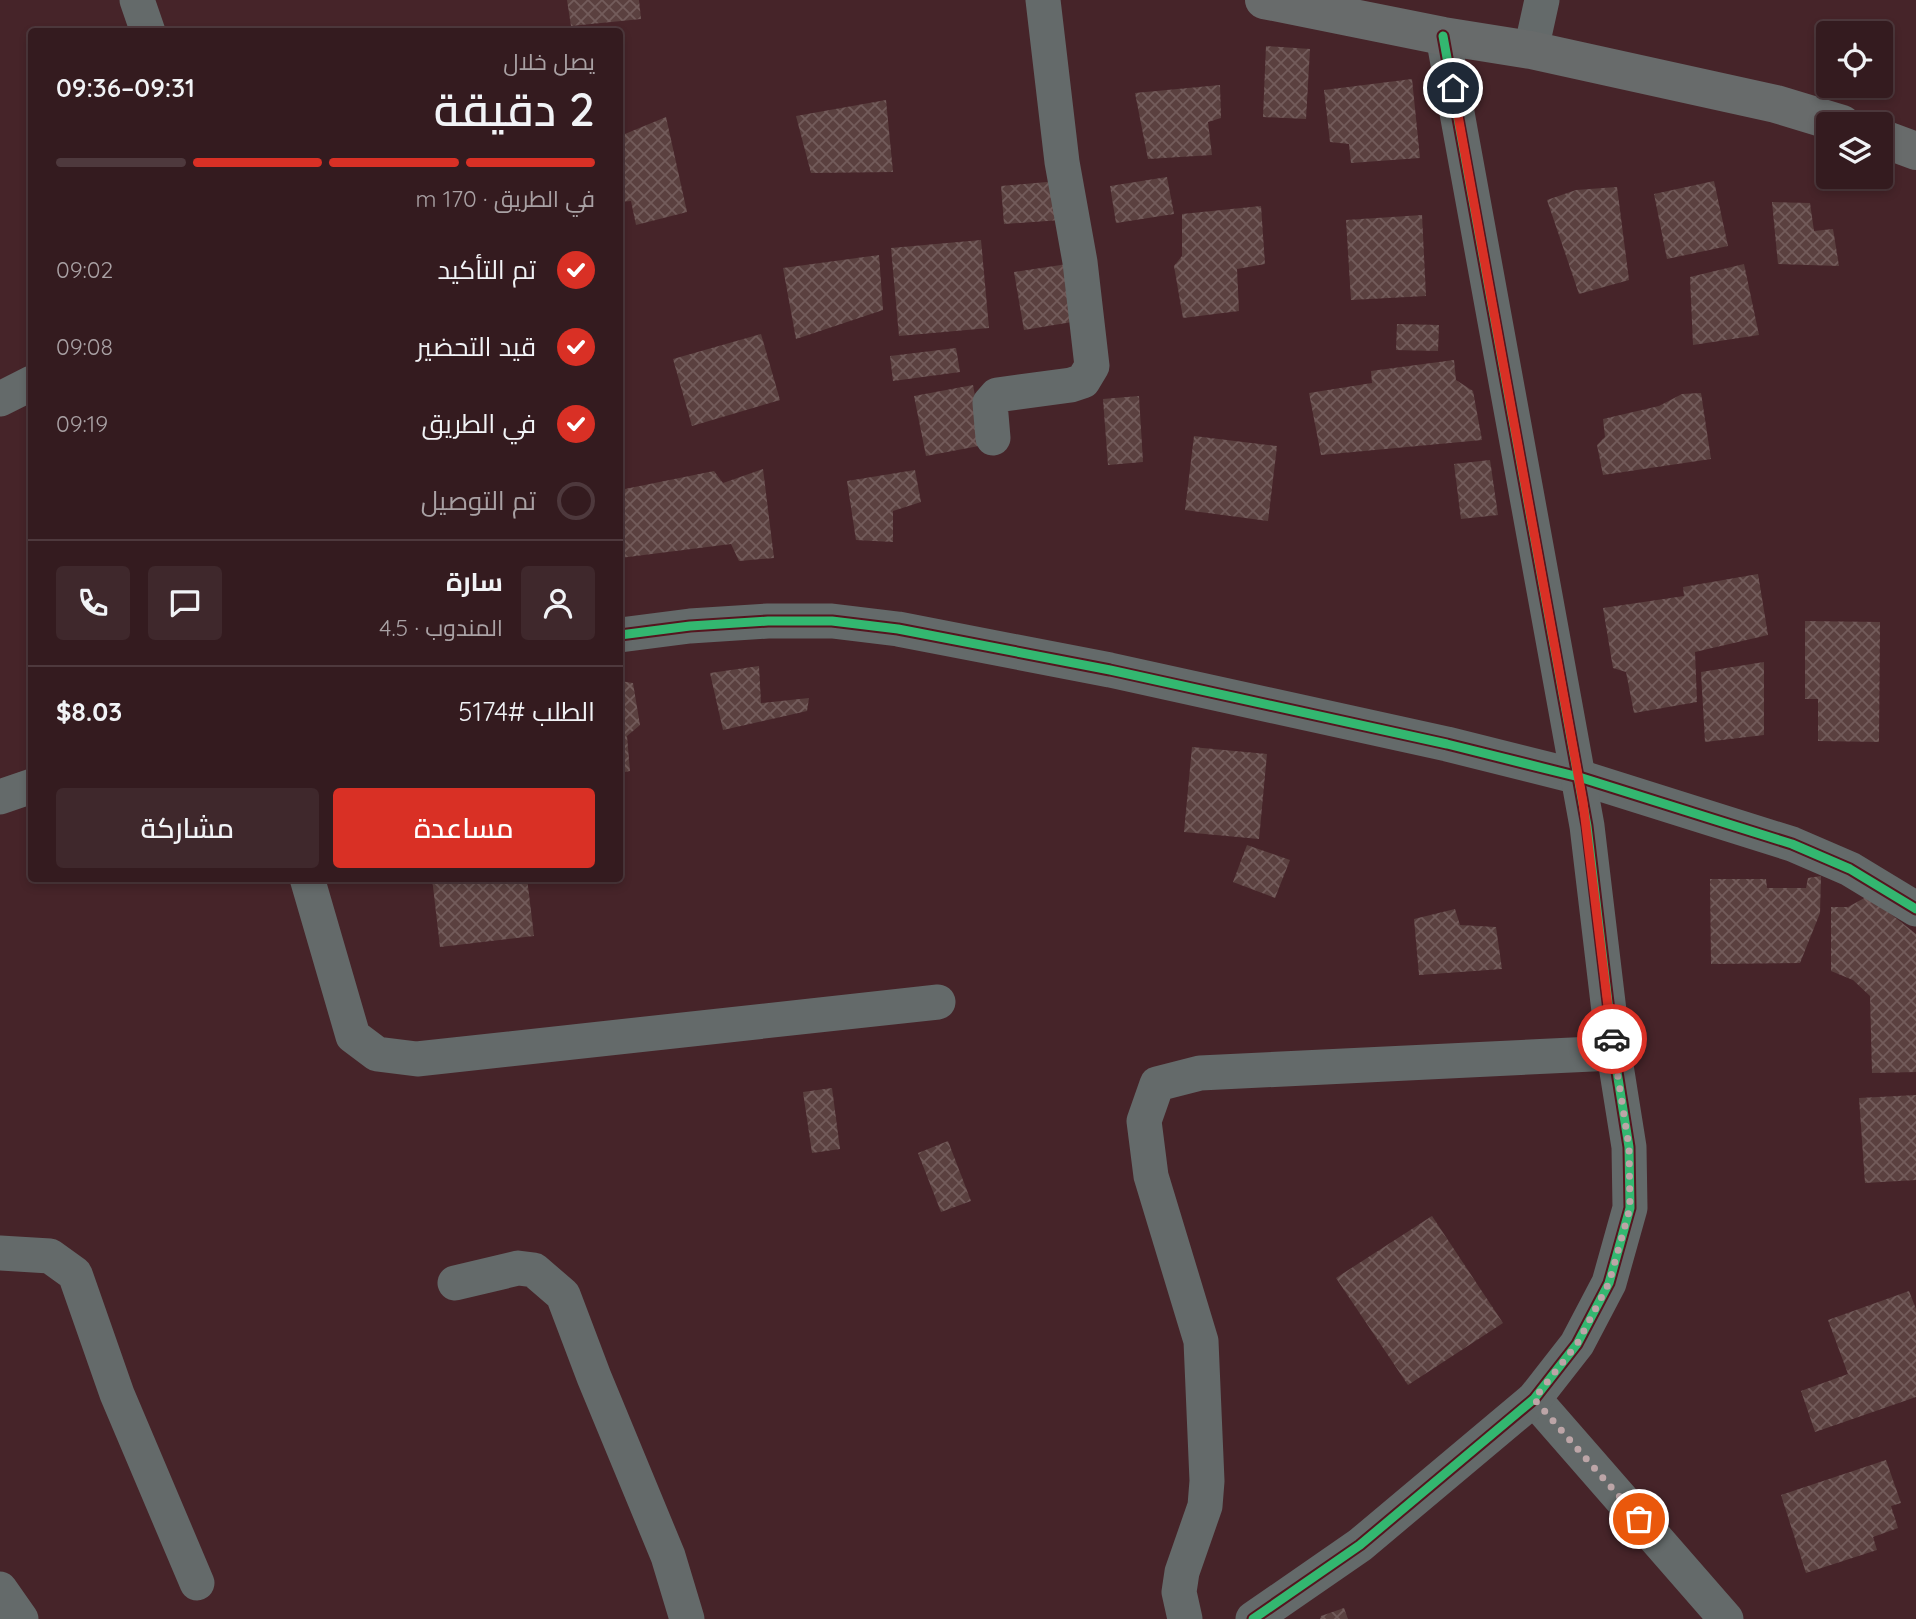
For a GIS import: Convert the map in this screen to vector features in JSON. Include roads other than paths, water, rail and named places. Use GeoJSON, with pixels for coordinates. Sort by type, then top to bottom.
{"type":"FeatureCollection","features":[{"type":"Feature","properties":{"kind":"street"},"geometry":{"type":"LineString","coordinates":[[137,0],[147,28]]}},
{"type":"Feature","properties":{"kind":"street"},"geometry":{"type":"LineString","coordinates":[[993,438],[990,403],[997,395],[1071,385],[1083,381],[1092,366],[1080,262],[1062,162],[1043,0]]}},
{"type":"Feature","properties":{"kind":"street"},"geometry":{"type":"LineString","coordinates":[[1264,0],[1443,36],[1531,50],[1776,104],[1816,116]]}},
{"type":"Feature","properties":{"kind":"street"},"geometry":{"type":"LineString","coordinates":[[1531,50],[1542,0]]}},
{"type":"Feature","properties":{"kind":"street"},"geometry":{"type":"LineString","coordinates":[[1253,1619],[1360,1545],[1534,1399],[1577,1344],[1609,1283],[1630,1208],[1629,1147],[1614,1053],[1587,826],[1443,36]]}},
{"type":"Feature","properties":{"kind":"street"},"geometry":{"type":"LineString","coordinates":[[1893,142],[1916,151]]}},
{"type":"Feature","properties":{"kind":"street"},"geometry":{"type":"LineString","coordinates":[[0,399],[28,385]]}},
{"type":"Feature","properties":{"kind":"street"},"geometry":{"type":"LineString","coordinates":[[623,635],[690,626],[768,621],[832,621],[898,629],[1164,682],[1447,744],[1579,777],[1792,844],[1850,869],[1916,909]]}},
{"type":"Feature","properties":{"kind":"street"},"geometry":{"type":"LineString","coordinates":[[0,797],[28,787]]}},
{"type":"Feature","properties":{"kind":"street"},"geometry":{"type":"LineString","coordinates":[[308,882],[353,1036],[377,1054],[417,1059],[937,1002]]}},
{"type":"Feature","properties":{"kind":"street"},"geometry":{"type":"LineString","coordinates":[[1185,1619],[1179,1592],[1182,1572],[1205,1506],[1201,1341],[1151,1176],[1144,1121],[1157,1084],[1200,1073],[1614,1053]]}},
{"type":"Feature","properties":{"kind":"street"},"geometry":{"type":"LineString","coordinates":[[0,1253],[50,1256],[75,1274],[117,1394],[197,1583]]}},
{"type":"Feature","properties":{"kind":"street"},"geometry":{"type":"LineString","coordinates":[[455,1283],[518,1268],[534,1270],[563,1295],[668,1556],[687,1619]]}},
{"type":"Feature","properties":{"kind":"street"},"geometry":{"type":"LineString","coordinates":[[1534,1399],[1726,1619]]}},
{"type":"Feature","properties":{"kind":"street"},"geometry":{"type":"LineString","coordinates":[[0,1589],[21,1619]]}}]}
